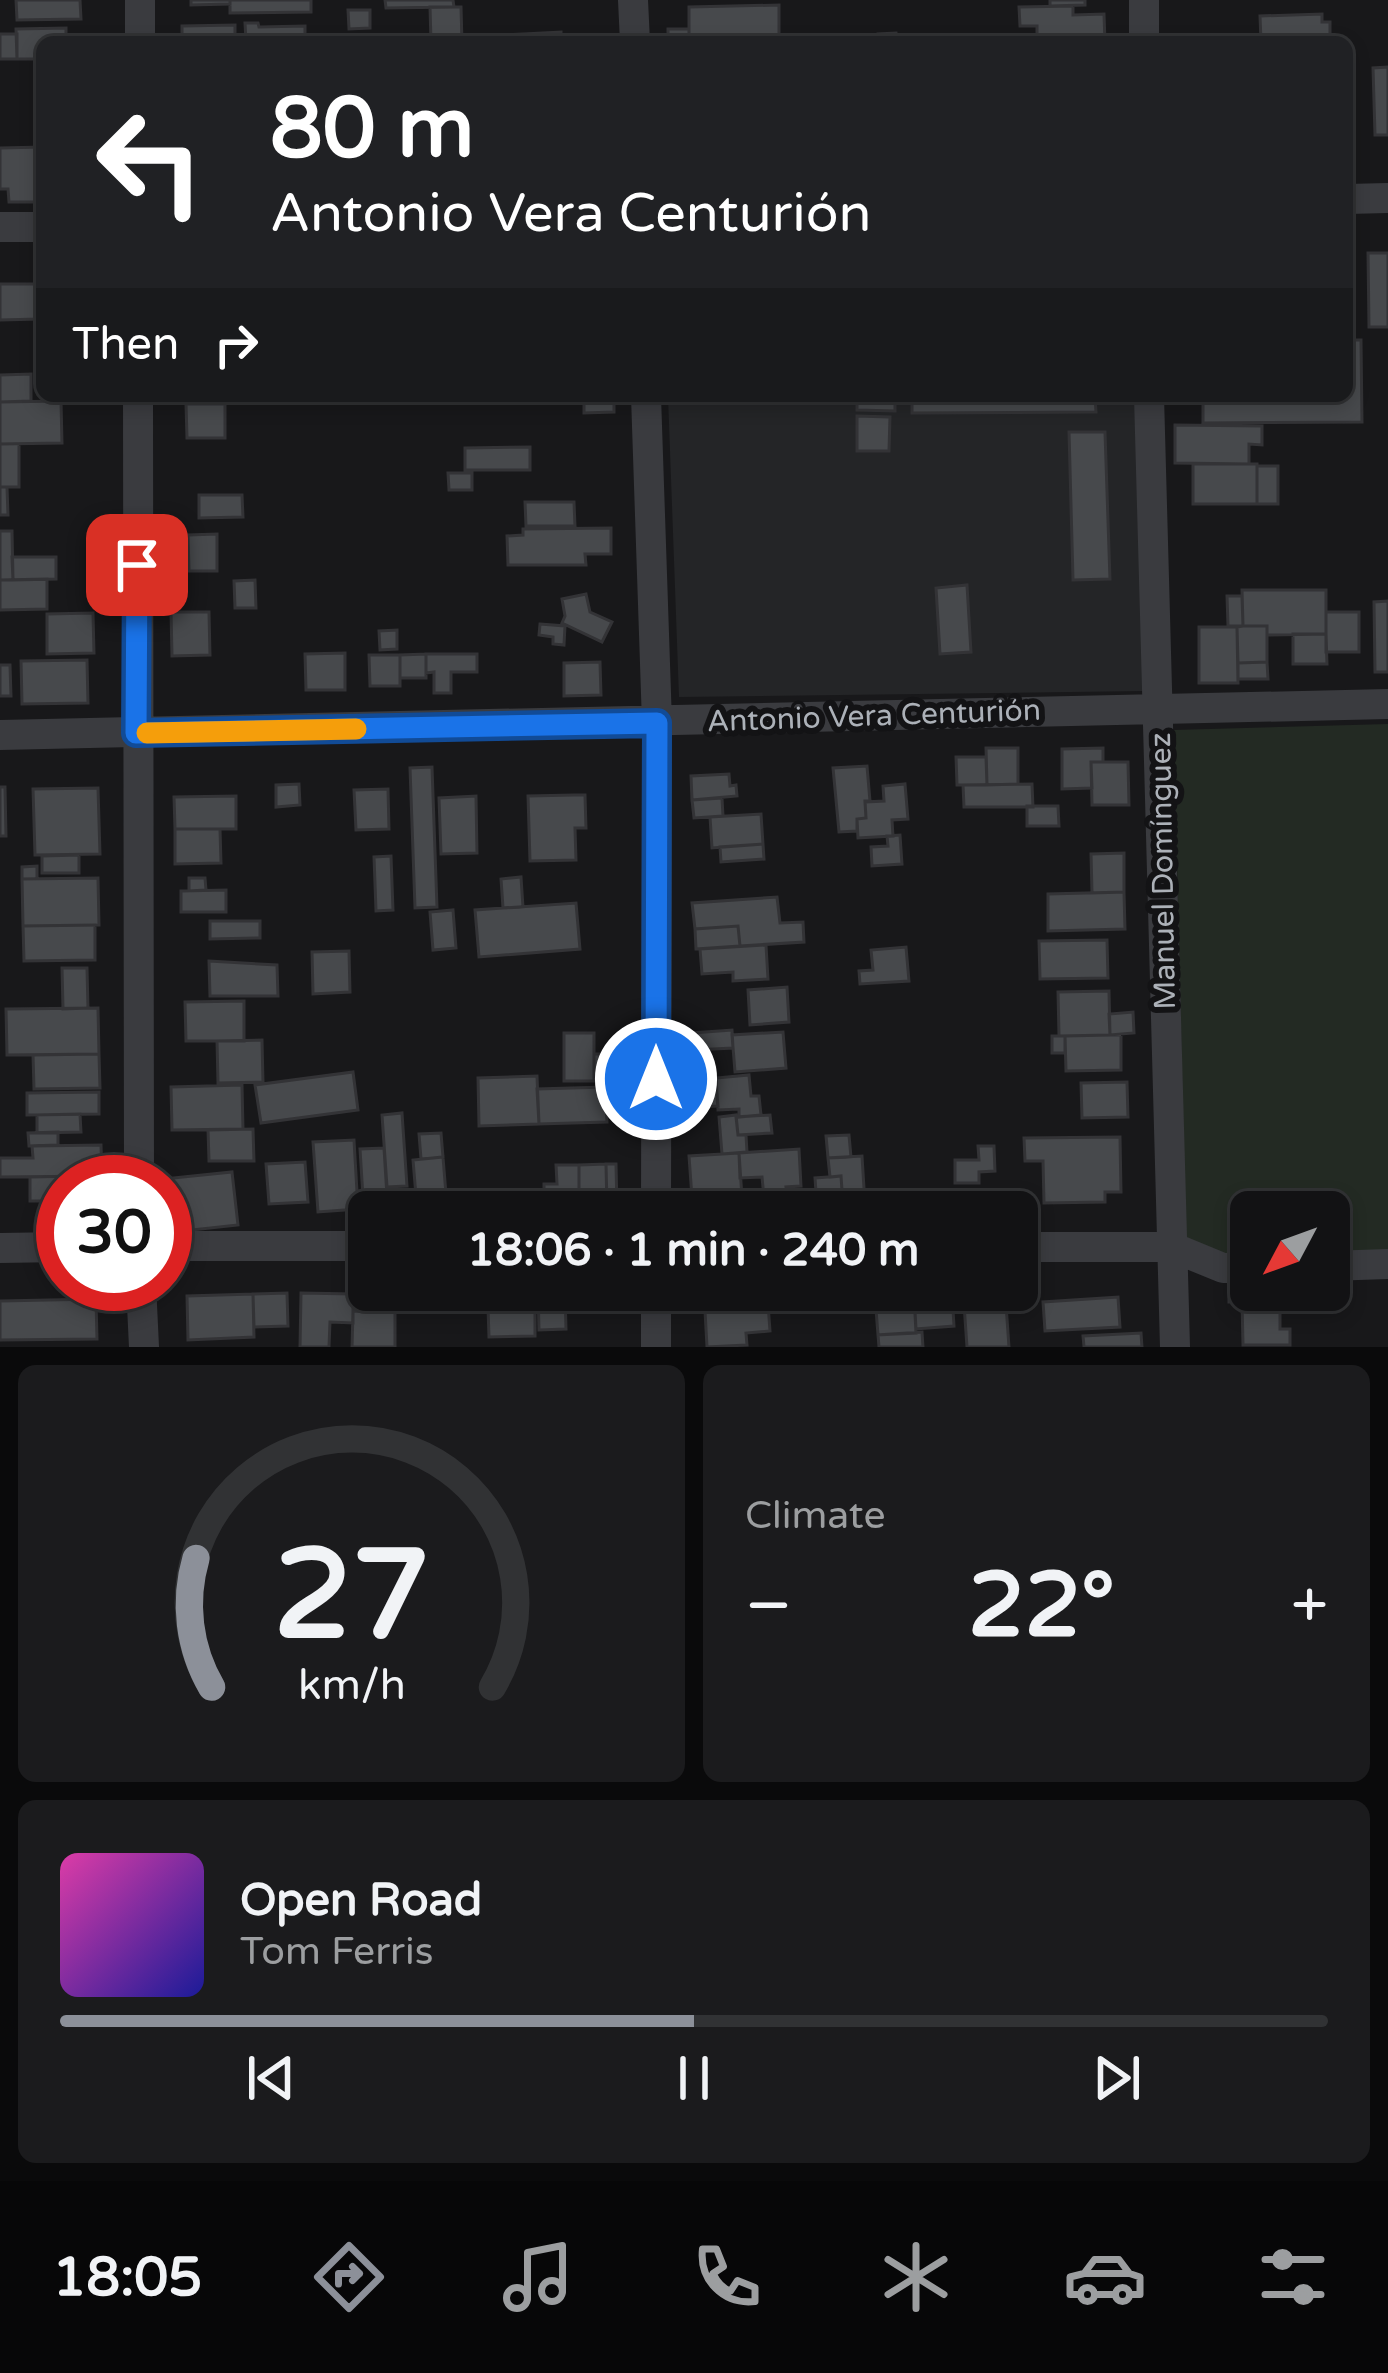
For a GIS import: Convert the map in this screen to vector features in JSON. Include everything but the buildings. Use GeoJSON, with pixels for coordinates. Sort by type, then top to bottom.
{"type":"FeatureCollection","features":[{"type":"Feature","properties":{"kind":"street"},"geometry":{"type":"LineString","coordinates":[[140,0],[140,36]]}},
{"type":"Feature","properties":{"kind":"street"},"geometry":{"type":"LineString","coordinates":[[634,0],[635,36]]}},
{"type":"Feature","properties":{"kind":"street"},"geometry":{"type":"LineString","coordinates":[[1144,0],[1144,36]]}},
{"type":"Feature","properties":{"kind":"street"},"geometry":{"type":"LineString","coordinates":[[1353,199],[1388,198]]}},
{"type":"Feature","properties":{"kind":"street"},"geometry":{"type":"LineString","coordinates":[[0,227],[36,227]]}},
{"type":"Feature","properties":{"kind":"street"},"geometry":{"type":"LineString","coordinates":[[138,402],[139,1155]]}},
{"type":"Feature","properties":{"kind":"street"},"geometry":{"type":"LineString","coordinates":[[646,402],[657,723],[656,1191]]}},
{"type":"Feature","properties":{"kind":"street","name":"Manuel Domínguez"},"geometry":{"type":"LineString","coordinates":[[1149,402],[1175,1347]]}},
{"type":"Feature","properties":{"kind":"street","name":"Antonio Vera Centurión"},"geometry":{"type":"LineString","coordinates":[[0,735],[1388,704]]}},
{"type":"Feature","properties":{"kind":"street"},"geometry":{"type":"LineString","coordinates":[[192,1246],[348,1246]]}},
{"type":"Feature","properties":{"kind":"street"},"geometry":{"type":"LineString","coordinates":[[0,1247],[36,1247]]}},
{"type":"Feature","properties":{"kind":"street"},"geometry":{"type":"LineString","coordinates":[[1038,1247],[1172,1247],[1230,1268]]}},
{"type":"Feature","properties":{"kind":"street"},"geometry":{"type":"LineString","coordinates":[[1350,1265],[1388,1264]]}},
{"type":"Feature","properties":{"kind":"street"},"geometry":{"type":"LineString","coordinates":[[142,1311],[144,1347]]}},
{"type":"Feature","properties":{"kind":"street"},"geometry":{"type":"LineString","coordinates":[[656,1311],[656,1347]]}},
{"type":"Feature","properties":{"kind":"shaded area"},"geometry":{"type":"Polygon","coordinates":[[[668,402],[1137,402],[1145,691],[679,697],[668,402]]]}},
{"type":"Feature","properties":{"kind":"shaded area"},"geometry":{"type":"Polygon","coordinates":[[[1388,724],[1388,1252],[1350,1253],[1350,1191],[1230,1191],[1230,1255],[1186,1239],[1174,730],[1388,724]]]}},
{"type":"Feature","properties":{"kind":"slow traffic"},"geometry":{"type":"LineString","coordinates":[[147,733],[356,729]]}},
{"type":"Feature","properties":{"kind":"route"},"geometry":{"type":"LineString","coordinates":[[137,565],[136,733],[657,723],[656,1079]]}}]}
